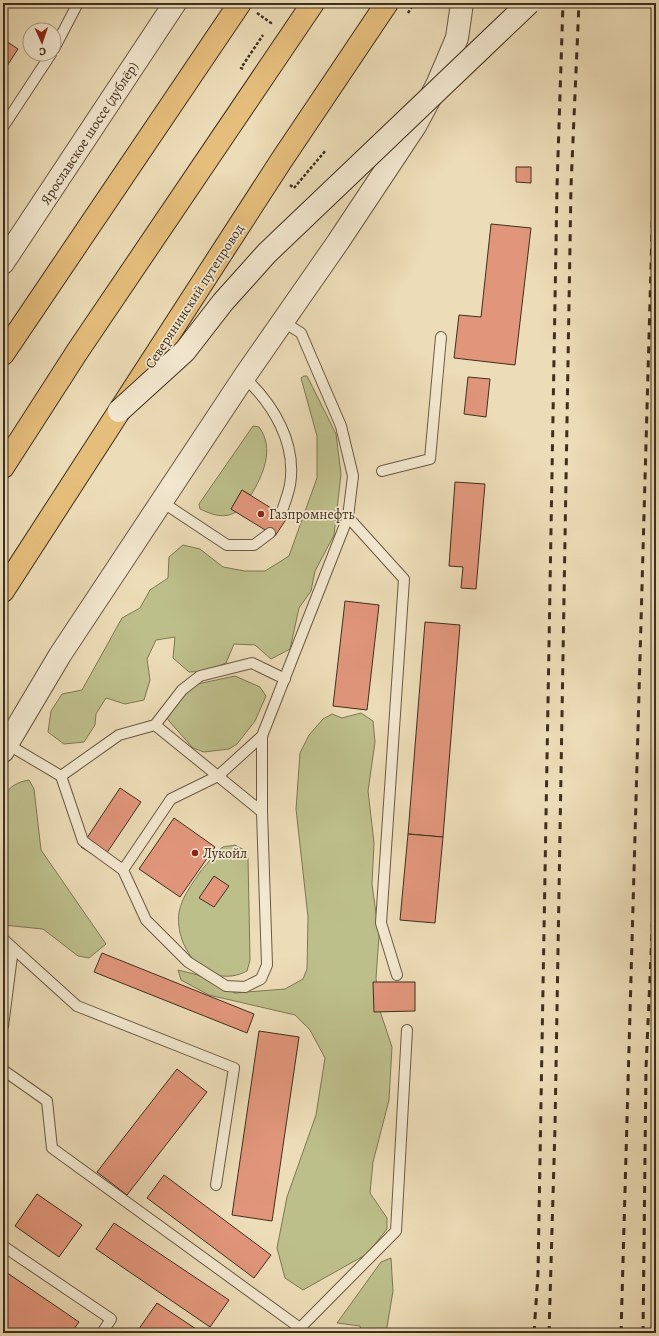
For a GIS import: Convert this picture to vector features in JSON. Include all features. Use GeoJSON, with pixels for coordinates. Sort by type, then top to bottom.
{"type":"FeatureCollection","features":[{"type":"Feature","properties":{"kind":"main road"},"geometry":{"type":"LineString","coordinates":[[3,354],[240,3]]}},
{"type":"Feature","properties":{"kind":"main road"},"geometry":{"type":"LineString","coordinates":[[3,467],[77,352],[313,3]]}},
{"type":"Feature","properties":{"kind":"main road","name":"Северянинский путепровод"},"geometry":{"type":"LineString","coordinates":[[3,591],[281,161],[387,3]]}},
{"type":"Feature","properties":{"kind":"street","name":"Ярославское шоссе (дублёр)"},"geometry":{"type":"LineString","coordinates":[[3,263],[175,3]]}},
{"type":"Feature","properties":{"kind":"street"},"geometry":{"type":"LineString","coordinates":[[5,748],[60,655],[244,377],[338,242],[415,126],[437,85],[457,38],[462,3]]}},
{"type":"Feature","properties":{"kind":"street"},"geometry":{"type":"LineString","coordinates":[[120,411],[185,351],[224,302],[267,253],[529,3]]}},
{"type":"Feature","properties":{"kind":"lane"},"geometry":{"type":"LineString","coordinates":[[62,34],[78,3]]}},
{"type":"Feature","properties":{"kind":"lane"},"geometry":{"type":"LineString","coordinates":[[99,226],[250,3]]}},
{"type":"Feature","properties":{"kind":"lane"},"geometry":{"type":"LineString","coordinates":[[3,127],[46,62]]}},
{"type":"Feature","properties":{"kind":"lane"},"geometry":{"type":"LineString","coordinates":[[5,748],[61,776],[83,841],[123,870],[146,920],[188,962],[226,986],[245,987],[260,979],[266,965],[262,812],[262,736],[348,517],[353,476],[341,426],[301,334],[282,322]]}},
{"type":"Feature","properties":{"kind":"lane"},"geometry":{"type":"LineString","coordinates":[[382,471],[430,459],[441,337]]}},
{"type":"Feature","properties":{"kind":"lane"},"geometry":{"type":"LineString","coordinates":[[244,377],[261,392],[282,425],[290,456],[290,484],[282,514]]}},
{"type":"Feature","properties":{"kind":"lane"},"geometry":{"type":"LineString","coordinates":[[162,502],[227,545],[254,545],[270,533]]}},
{"type":"Feature","properties":{"kind":"lane"},"geometry":{"type":"LineString","coordinates":[[348,517],[404,579],[381,923],[397,975]]}},
{"type":"Feature","properties":{"kind":"lane"},"geometry":{"type":"LineString","coordinates":[[61,776],[119,735],[155,725],[182,690],[200,676],[252,663],[285,679]]}},
{"type":"Feature","properties":{"kind":"lane"},"geometry":{"type":"LineString","coordinates":[[155,725],[262,812]]}},
{"type":"Feature","properties":{"kind":"lane"},"geometry":{"type":"LineString","coordinates":[[123,870],[172,799],[218,776],[262,736]]}},
{"type":"Feature","properties":{"kind":"lane"},"geometry":{"type":"LineString","coordinates":[[3,939],[77,1006],[234,1068],[216,1185]]}},
{"type":"Feature","properties":{"kind":"lane"},"geometry":{"type":"LineString","coordinates":[[3,1026],[13,948]]}},
{"type":"Feature","properties":{"kind":"lane"},"geometry":{"type":"LineString","coordinates":[[3,1070],[47,1101],[52,1148],[299,1331],[396,1231],[407,1030]]}},
{"type":"Feature","properties":{"kind":"lane"},"geometry":{"type":"LineString","coordinates":[[3,1246],[111,1320],[102,1333]]}},
{"type":"Feature","properties":{"kind":"path"},"geometry":{"type":"LineString","coordinates":[[241,68],[271,23]]}},
{"type":"Feature","properties":{"kind":"path"},"geometry":{"type":"LineString","coordinates":[[294,188],[326,150]]}},
{"type":"Feature","properties":{"kind":"green space"},"geometry":{"type":"Polygon","coordinates":[[[307,376],[336,434],[341,474],[334,535],[315,571],[311,591],[299,608],[290,649],[271,659],[255,645],[234,644],[226,663],[207,671],[189,672],[173,658],[175,637],[156,640],[147,659],[150,680],[144,700],[125,704],[106,698],[96,714],[95,725],[84,742],[64,744],[48,732],[51,711],[62,694],[82,690],[122,618],[140,608],[150,590],[168,578],[169,557],[183,545],[200,549],[223,567],[245,571],[265,571],[289,556],[317,478],[317,436],[301,378],[307,376]]]}},
{"type":"Feature","properties":{"kind":"green space"},"geometry":{"type":"Polygon","coordinates":[[[253,426],[259,427],[264,435],[267,453],[266,462],[260,479],[251,495],[242,490],[231,509],[236,512],[232,514],[223,516],[209,513],[200,509],[199,504],[253,426]]]}},
{"type":"Feature","properties":{"kind":"green space"},"geometry":{"type":"Polygon","coordinates":[[[235,676],[260,687],[266,696],[255,721],[237,744],[229,749],[204,752],[193,748],[169,721],[164,713],[188,686],[235,676]]]}},
{"type":"Feature","properties":{"kind":"green space"},"geometry":{"type":"Polygon","coordinates":[[[361,713],[373,721],[375,742],[368,791],[374,843],[372,884],[379,936],[376,978],[379,1008],[392,1047],[389,1100],[373,1162],[370,1193],[387,1218],[387,1229],[367,1254],[303,1290],[285,1278],[277,1248],[287,1197],[316,1115],[325,1058],[310,1030],[295,1015],[209,995],[181,980],[178,970],[198,975],[235,993],[285,989],[303,979],[307,969],[308,917],[296,809],[300,753],[309,735],[323,719],[332,714],[342,718],[361,713]]]}},
{"type":"Feature","properties":{"kind":"green space"},"geometry":{"type":"Polygon","coordinates":[[[29,780],[34,789],[41,850],[106,944],[89,958],[78,956],[43,929],[3,925],[3,796],[14,785],[29,780]]]}},
{"type":"Feature","properties":{"kind":"green space"},"geometry":{"type":"Polygon","coordinates":[[[235,845],[244,850],[248,858],[250,960],[247,971],[233,976],[220,976],[207,971],[188,953],[182,940],[179,926],[179,912],[182,901],[188,891],[200,872],[214,855],[223,847],[235,845]]]}},
{"type":"Feature","properties":{"kind":"green space"},"geometry":{"type":"Polygon","coordinates":[[[391,1258],[393,1291],[386,1333],[362,1333],[360,1326],[337,1323],[381,1262],[391,1258]]]}},
{"type":"Feature","properties":{"kind":"building"},"geometry":{"type":"Polygon","coordinates":[[[3,39],[18,49],[3,72],[3,39]]]}},
{"type":"Feature","properties":{"kind":"building"},"geometry":{"type":"Polygon","coordinates":[[[516,167],[531,167],[531,183],[516,182],[516,167]]]}},
{"type":"Feature","properties":{"kind":"building"},"geometry":{"type":"Polygon","coordinates":[[[491,224],[531,228],[515,365],[454,358],[459,315],[481,317],[491,224]]]}},
{"type":"Feature","properties":{"kind":"building"},"geometry":{"type":"Polygon","coordinates":[[[468,377],[490,379],[486,417],[464,414],[468,377]]]}},
{"type":"Feature","properties":{"kind":"building"},"geometry":{"type":"Polygon","coordinates":[[[455,482],[485,484],[476,589],[461,588],[463,567],[449,566],[455,482]]]}},
{"type":"Feature","properties":{"kind":"building"},"geometry":{"type":"Polygon","coordinates":[[[242,490],[287,518],[275,536],[231,509],[242,490]]]}},
{"type":"Feature","properties":{"kind":"building"},"geometry":{"type":"Polygon","coordinates":[[[345,601],[379,605],[367,710],[333,706],[345,601]]]}},
{"type":"Feature","properties":{"kind":"building"},"geometry":{"type":"Polygon","coordinates":[[[425,622],[460,625],[443,837],[408,834],[425,622]]]}},
{"type":"Feature","properties":{"kind":"building"},"geometry":{"type":"Polygon","coordinates":[[[120,788],[141,802],[102,860],[81,847],[120,788]]]}},
{"type":"Feature","properties":{"kind":"building"},"geometry":{"type":"Polygon","coordinates":[[[174,818],[215,847],[180,897],[139,869],[174,818]]]}},
{"type":"Feature","properties":{"kind":"building"},"geometry":{"type":"Polygon","coordinates":[[[408,834],[443,837],[435,923],[400,920],[408,834]]]}},
{"type":"Feature","properties":{"kind":"building"},"geometry":{"type":"Polygon","coordinates":[[[214,876],[229,886],[214,907],[199,898],[214,876]]]}},
{"type":"Feature","properties":{"kind":"building"},"geometry":{"type":"Polygon","coordinates":[[[102,953],[254,1014],[247,1033],[94,972],[102,953]]]}},
{"type":"Feature","properties":{"kind":"building"},"geometry":{"type":"Polygon","coordinates":[[[373,982],[415,982],[415,1011],[374,1012],[373,982]]]}},
{"type":"Feature","properties":{"kind":"building"},"geometry":{"type":"Polygon","coordinates":[[[259,1031],[299,1037],[272,1221],[232,1215],[259,1031]]]}},
{"type":"Feature","properties":{"kind":"building"},"geometry":{"type":"Polygon","coordinates":[[[177,1069],[207,1092],[127,1195],[97,1172],[177,1069]]]}},
{"type":"Feature","properties":{"kind":"building"},"geometry":{"type":"Polygon","coordinates":[[[164,1175],[271,1255],[254,1278],[147,1198],[164,1175]]]}},
{"type":"Feature","properties":{"kind":"building"},"geometry":{"type":"Polygon","coordinates":[[[37,1194],[82,1225],[59,1257],[15,1226],[37,1194]]]}},
{"type":"Feature","properties":{"kind":"building"},"geometry":{"type":"Polygon","coordinates":[[[114,1223],[229,1300],[210,1327],[96,1249],[114,1223]]]}},
{"type":"Feature","properties":{"kind":"building"},"geometry":{"type":"Polygon","coordinates":[[[3,1270],[79,1322],[71,1333],[3,1333],[3,1270]]]}},
{"type":"Feature","properties":{"kind":"building"},"geometry":{"type":"Polygon","coordinates":[[[157,1303],[202,1333],[136,1333],[157,1303]]]}},
{"type":"Feature","properties":{"kind":"railway"},"geometry":{"type":"LineString","coordinates":[[534,1333],[538,1274],[557,187],[563,3]]}},
{"type":"Feature","properties":{"kind":"railway"},"geometry":{"type":"LineString","coordinates":[[549,1333],[555,1127],[571,186],[579,3]]}},
{"type":"Feature","properties":{"kind":"railway"},"geometry":{"type":"LineString","coordinates":[[621,1333],[656,89]]}},
{"type":"Feature","properties":{"kind":"railway"},"geometry":{"type":"LineString","coordinates":[[643,1333],[646,1068],[656,842]]}},
{"type":"Feature","properties":{"kind":"railway"},"geometry":{"type":"LineString","coordinates":[[652,1333],[656,1235]]}},
{"type":"Feature","properties":{"kind":"place","name":"Газпромнефть"},"geometry":{"type":"Point","coordinates":[261,514]}},
{"type":"Feature","properties":{"kind":"place","name":"Лукойл"},"geometry":{"type":"Point","coordinates":[195,853]}}]}
